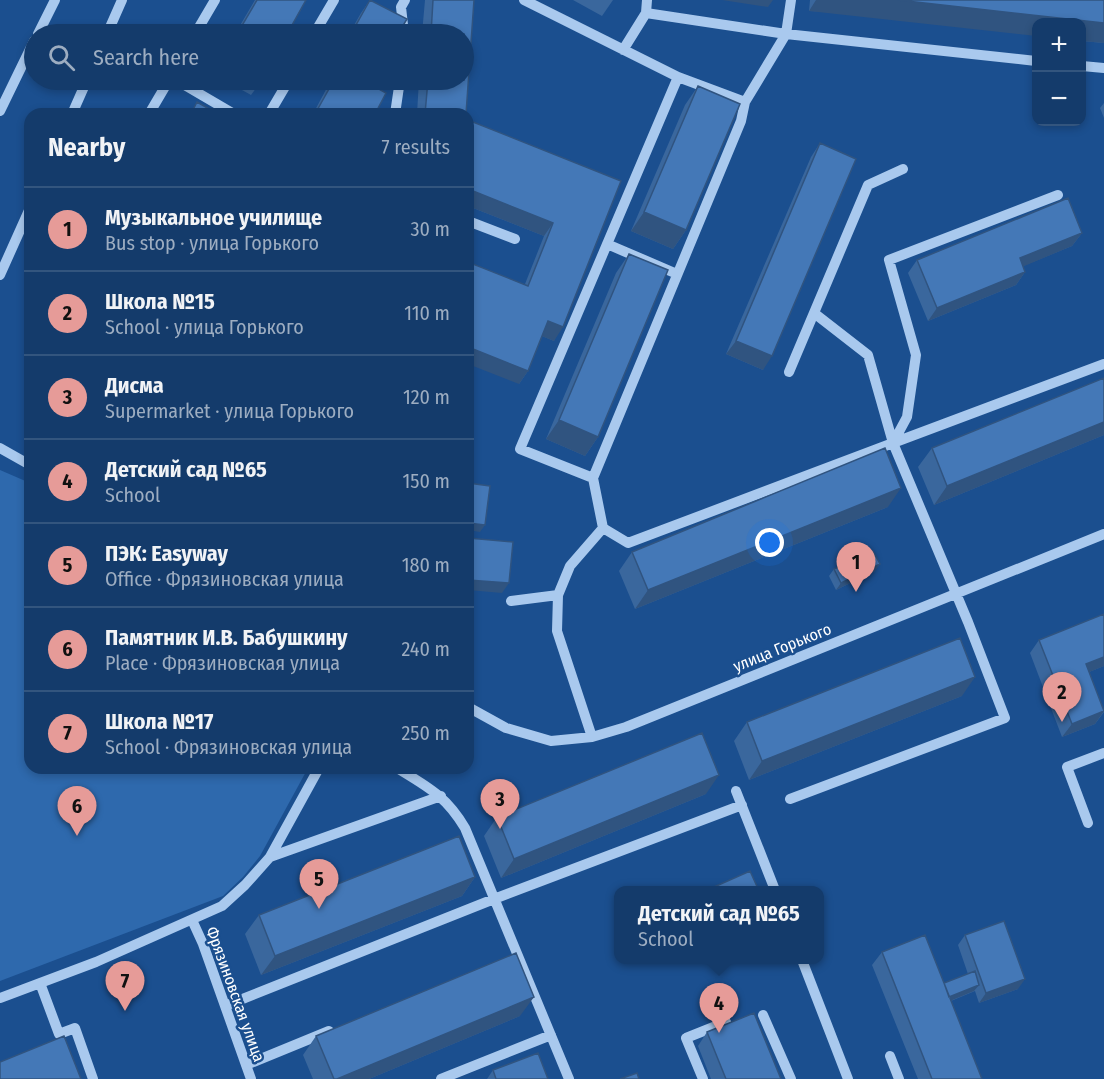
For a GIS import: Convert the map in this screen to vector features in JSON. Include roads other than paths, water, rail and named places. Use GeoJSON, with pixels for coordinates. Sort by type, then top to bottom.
{"type":"FeatureCollection","features":[{"type":"Feature","properties":{"kind":"street"},"geometry":{"type":"LineString","coordinates":[[43,24],[55,0]]}},
{"type":"Feature","properties":{"kind":"street"},"geometry":{"type":"LineString","coordinates":[[111,24],[122,0]]}},
{"type":"Feature","properties":{"kind":"street"},"geometry":{"type":"LineString","coordinates":[[201,24],[215,0]]}},
{"type":"Feature","properties":{"kind":"street"},"geometry":{"type":"LineString","coordinates":[[320,24],[334,0]]}},
{"type":"Feature","properties":{"kind":"street"},"geometry":{"type":"LineString","coordinates":[[403,24],[401,8],[405,0]]}},
{"type":"Feature","properties":{"kind":"street"},"geometry":{"type":"LineString","coordinates":[[524,0],[678,77],[744,102]]}},
{"type":"Feature","properties":{"kind":"street"},"geometry":{"type":"LineString","coordinates":[[623,50],[646,13],[646,0]]}},
{"type":"Feature","properties":{"kind":"street"},"geometry":{"type":"LineString","coordinates":[[790,0],[786,34],[744,102],[741,121],[593,478],[603,528],[628,543],[1104,364]]}},
{"type":"Feature","properties":{"kind":"street"},"geometry":{"type":"LineString","coordinates":[[646,13],[786,34],[1032,61]]}},
{"type":"Feature","properties":{"kind":"street"},"geometry":{"type":"LineString","coordinates":[[0,111],[24,62]]}},
{"type":"Feature","properties":{"kind":"street"},"geometry":{"type":"LineString","coordinates":[[1086,66],[1104,68]]}},
{"type":"Feature","properties":{"kind":"street"},"geometry":{"type":"LineString","coordinates":[[593,478],[520,449],[678,77]]}},
{"type":"Feature","properties":{"kind":"street"},"geometry":{"type":"LineString","coordinates":[[75,108],[83,90]]}},
{"type":"Feature","properties":{"kind":"street"},"geometry":{"type":"LineString","coordinates":[[153,108],[163,90]]}},
{"type":"Feature","properties":{"kind":"street"},"geometry":{"type":"LineString","coordinates":[[193,90],[224,108]]}},
{"type":"Feature","properties":{"kind":"street"},"geometry":{"type":"LineString","coordinates":[[273,108],[283,90]]}},
{"type":"Feature","properties":{"kind":"street"},"geometry":{"type":"LineString","coordinates":[[396,108],[399,90]]}},
{"type":"Feature","properties":{"kind":"street"},"geometry":{"type":"LineString","coordinates":[[789,372],[868,185],[903,169]]}},
{"type":"Feature","properties":{"kind":"street"},"geometry":{"type":"LineString","coordinates":[[893,443],[907,417],[916,355],[889,260],[1058,195]]}},
{"type":"Feature","properties":{"kind":"street"},"geometry":{"type":"LineString","coordinates":[[0,275],[24,221]]}},
{"type":"Feature","properties":{"kind":"street"},"geometry":{"type":"LineString","coordinates":[[474,223],[515,239]]}},
{"type":"Feature","properties":{"kind":"street"},"geometry":{"type":"LineString","coordinates":[[607,244],[677,274]]}},
{"type":"Feature","properties":{"kind":"street"},"geometry":{"type":"LineString","coordinates":[[790,799],[1005,718],[893,443],[868,355],[814,313]]}},
{"type":"Feature","properties":{"kind":"street"},"geometry":{"type":"LineString","coordinates":[[0,448],[24,462]]}},
{"type":"Feature","properties":{"kind":"street"},"geometry":{"type":"LineString","coordinates":[[592,738],[557,631],[558,595],[570,566],[603,528]]}},
{"type":"Feature","properties":{"kind":"street","name":"улица Горького"},"geometry":{"type":"LineString","coordinates":[[474,709],[506,728],[551,741],[592,738],[626,727],[1104,534]]}},
{"type":"Feature","properties":{"kind":"street"},"geometry":{"type":"LineString","coordinates":[[511,601],[558,595]]}},
{"type":"Feature","properties":{"kind":"street"},"geometry":{"type":"LineString","coordinates":[[1088,823],[1067,767],[1104,753]]}},
{"type":"Feature","properties":{"kind":"street"},"geometry":{"type":"LineString","coordinates":[[0,998],[96,962],[192,920],[231,899],[270,857],[316,774]]}},
{"type":"Feature","properties":{"kind":"street"},"geometry":{"type":"LineString","coordinates":[[406,774],[441,796],[455,811],[465,828],[494,899],[513,957],[551,1035],[569,1079]]}},
{"type":"Feature","properties":{"kind":"street"},"geometry":{"type":"LineString","coordinates":[[736,790],[773,886]]}},
{"type":"Feature","properties":{"kind":"street"},"geometry":{"type":"LineString","coordinates":[[270,857],[441,796]]}},
{"type":"Feature","properties":{"kind":"street"},"geometry":{"type":"LineString","coordinates":[[225,1006],[494,899],[742,805]]}},
{"type":"Feature","properties":{"kind":"street","name":"Фрязиновская улица"},"geometry":{"type":"LineString","coordinates":[[192,920],[251,1079]]}},
{"type":"Feature","properties":{"kind":"street"},"geometry":{"type":"LineString","coordinates":[[803,964],[844,1078]]}},
{"type":"Feature","properties":{"kind":"street"},"geometry":{"type":"LineString","coordinates":[[39,983],[59,1034],[75,1028],[93,1079]]}},
{"type":"Feature","properties":{"kind":"street"},"geometry":{"type":"LineString","coordinates":[[763,1016],[790,1079]]}},
{"type":"Feature","properties":{"kind":"street"},"geometry":{"type":"LineString","coordinates":[[703,1079],[686,1038],[726,1022]]}},
{"type":"Feature","properties":{"kind":"street"},"geometry":{"type":"LineString","coordinates":[[246,1065],[344,1025]]}},
{"type":"Feature","properties":{"kind":"street"},"geometry":{"type":"LineString","coordinates":[[441,1079],[551,1035]]}},
{"type":"Feature","properties":{"kind":"street"},"geometry":{"type":"LineString","coordinates":[[890,1056],[899,1079]]}},
{"type":"Feature","properties":{"kind":"place","name":"Музыкальное училище"},"geometry":{"type":"Point","coordinates":[856,592]}},
{"type":"Feature","properties":{"kind":"place","name":"Школа №15"},"geometry":{"type":"Point","coordinates":[1062,722]}},
{"type":"Feature","properties":{"kind":"place","name":"Дисма"},"geometry":{"type":"Point","coordinates":[500,829]}},
{"type":"Feature","properties":{"kind":"place","name":"Памятник И.В. Бабушкину"},"geometry":{"type":"Point","coordinates":[77,836]}},
{"type":"Feature","properties":{"kind":"place","name":"ПЭК: Easyway"},"geometry":{"type":"Point","coordinates":[319,909]}},
{"type":"Feature","properties":{"kind":"place","name":"Школа №17"},"geometry":{"type":"Point","coordinates":[125,1011]}},
{"type":"Feature","properties":{"kind":"place","name":"Детский сад №65"},"geometry":{"type":"Point","coordinates":[719,1033]}}]}
